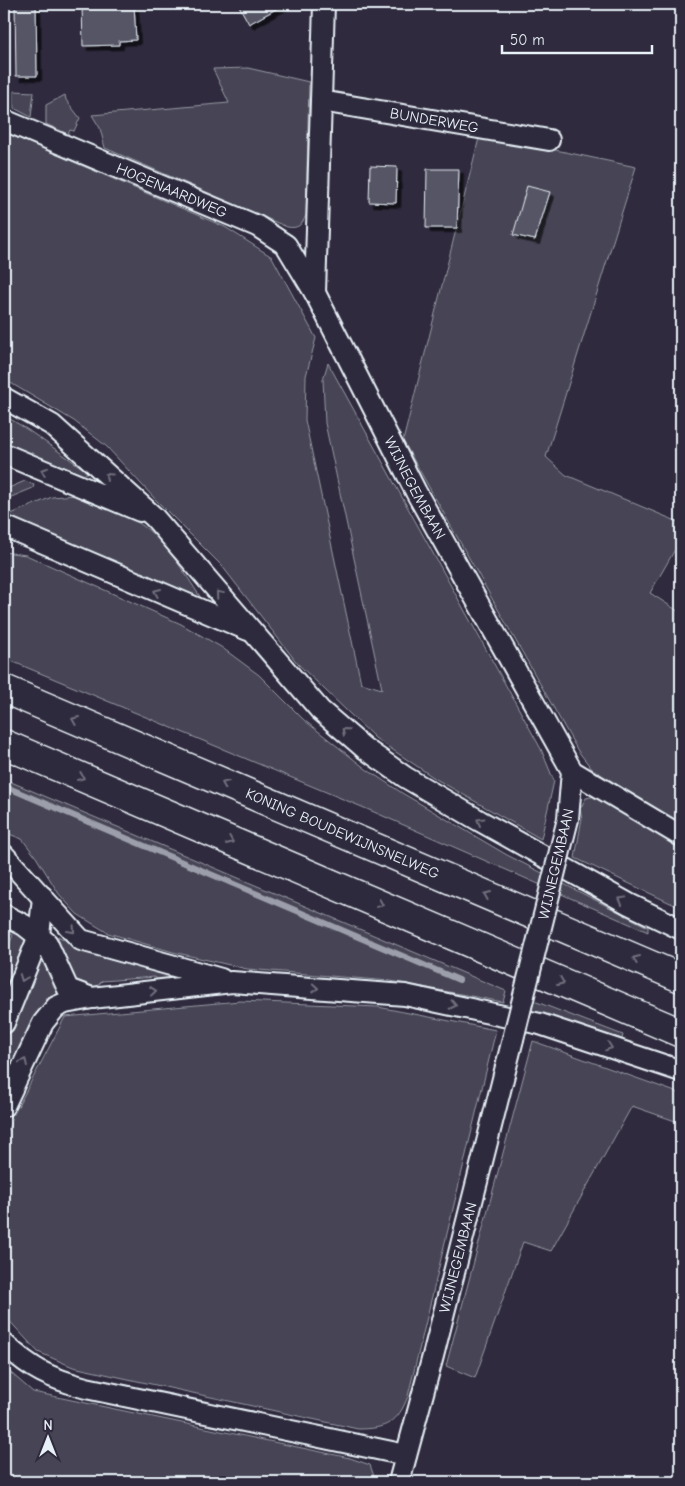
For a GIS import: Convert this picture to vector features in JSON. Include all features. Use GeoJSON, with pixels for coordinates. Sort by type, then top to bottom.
{"type":"FeatureCollection","features":[{"type":"Feature","properties":{"kind":"highway","name":"KONING BOUDEWIJNSNELWEG"},"geometry":{"type":"LineString","coordinates":[[4,689],[681,978]]}},
{"type":"Feature","properties":{"kind":"highway"},"geometry":{"type":"LineString","coordinates":[[4,744],[681,1033]]}},
{"type":"Feature","properties":{"kind":"street"},"geometry":{"type":"LineString","coordinates":[[315,293],[324,4]]}},
{"type":"Feature","properties":{"kind":"street","name":"BUNDERWEG"},"geometry":{"type":"LineString","coordinates":[[321,101],[549,140]]}},
{"type":"Feature","properties":{"kind":"street","name":"HOGENAARDWEG"},"geometry":{"type":"LineString","coordinates":[[4,120],[257,226],[286,245],[315,293]]}},
{"type":"Feature","properties":{"kind":"street","name":"WIJNEGEMBAAN"},"geometry":{"type":"LineString","coordinates":[[315,293],[416,492],[572,771],[568,820],[399,1482]]}},
{"type":"Feature","properties":{"kind":"street"},"geometry":{"type":"LineString","coordinates":[[4,398],[52,425],[154,517],[250,631],[320,710],[364,748],[405,777],[629,904],[681,929]]}},
{"type":"Feature","properties":{"kind":"street"},"geometry":{"type":"LineString","coordinates":[[4,454],[154,517]]}},
{"type":"Feature","properties":{"kind":"street"},"geometry":{"type":"LineString","coordinates":[[4,526],[250,631]]}},
{"type":"Feature","properties":{"kind":"street"},"geometry":{"type":"LineString","coordinates":[[572,771],[681,836]]}},
{"type":"Feature","properties":{"kind":"street"},"geometry":{"type":"LineString","coordinates":[[4,855],[81,940],[232,982]]}},
{"type":"Feature","properties":{"kind":"street"},"geometry":{"type":"LineString","coordinates":[[4,1024],[39,936],[44,897]]}},
{"type":"Feature","properties":{"kind":"street"},"geometry":{"type":"LineString","coordinates":[[4,915],[24,925],[39,936],[50,949],[68,989],[92,998]]}},
{"type":"Feature","properties":{"kind":"street"},"geometry":{"type":"LineString","coordinates":[[4,1106],[49,1013],[65,1003],[92,998],[232,982],[405,995],[540,1024],[681,1072]]}},
{"type":"Feature","properties":{"kind":"street"},"geometry":{"type":"LineString","coordinates":[[4,1344],[29,1367],[56,1380],[406,1454]]}},
{"type":"Feature","properties":{"kind":"shaded area"},"geometry":{"type":"Polygon","coordinates":[[[248,68],[309,82],[306,215],[297,227],[287,227],[105,148],[100,128],[92,115],[229,103],[213,69],[248,68]]]}},
{"type":"Feature","properties":{"kind":"shaded area"},"geometry":{"type":"Polygon","coordinates":[[[14,91],[34,92],[31,117],[14,108],[14,91]]]}},
{"type":"Feature","properties":{"kind":"shaded area"},"geometry":{"type":"Polygon","coordinates":[[[65,95],[66,100],[80,118],[74,131],[70,130],[68,134],[46,124],[46,105],[65,95]]]}},
{"type":"Feature","properties":{"kind":"shaded area"},"geometry":{"type":"Polygon","coordinates":[[[4,132],[225,227],[272,257],[316,338],[306,376],[305,420],[361,683],[382,689],[325,423],[323,379],[328,363],[541,749],[554,781],[541,839],[436,779],[375,738],[298,664],[222,566],[155,499],[106,446],[74,421],[4,379],[4,132]]]}},
{"type":"Feature","properties":{"kind":"shaded area"},"geometry":{"type":"Polygon","coordinates":[[[480,134],[636,167],[546,457],[566,475],[681,523],[681,539],[650,593],[681,613],[681,823],[592,769],[578,751],[403,441],[480,134]]]}},
{"type":"Feature","properties":{"kind":"shaded area"},"geometry":{"type":"Polygon","coordinates":[[[4,415],[88,472],[84,475],[4,443],[4,415]]]}},
{"type":"Feature","properties":{"kind":"shaded area"},"geometry":{"type":"Polygon","coordinates":[[[25,481],[34,485],[33,488],[4,500],[4,490],[25,481]]]}},
{"type":"Feature","properties":{"kind":"shaded area"},"geometry":{"type":"Polygon","coordinates":[[[74,495],[115,510],[147,529],[173,556],[201,598],[197,599],[6,516],[52,497],[74,495]]]}},
{"type":"Feature","properties":{"kind":"shaded area"},"geometry":{"type":"Polygon","coordinates":[[[4,552],[26,555],[181,624],[221,647],[259,675],[304,720],[366,769],[402,793],[507,855],[648,927],[648,932],[374,812],[4,658],[4,552]]]}},
{"type":"Feature","properties":{"kind":"shaded area"},"geometry":{"type":"Polygon","coordinates":[[[4,779],[506,991],[503,1002],[390,981],[247,969],[173,952],[108,933],[77,914],[59,894],[36,857],[22,839],[4,832],[4,779]]]}},
{"type":"Feature","properties":{"kind":"shaded area"},"geometry":{"type":"Polygon","coordinates":[[[595,796],[681,846],[681,908],[575,858],[582,818],[580,809],[586,798],[595,796]]]}},
{"type":"Feature","properties":{"kind":"shaded area"},"geometry":{"type":"Polygon","coordinates":[[[4,925],[26,937],[28,943],[18,978],[5,982],[4,986],[4,958],[13,935],[4,931],[4,925]]]}},
{"type":"Feature","properties":{"kind":"shaded area"},"geometry":{"type":"Polygon","coordinates":[[[58,936],[80,949],[100,957],[182,978],[161,984],[155,977],[102,981],[95,989],[74,982],[62,956],[58,936]]]}},
{"type":"Feature","properties":{"kind":"shaded area"},"geometry":{"type":"Polygon","coordinates":[[[41,957],[43,957],[61,993],[47,998],[4,1093],[4,1045],[41,957]]]}},
{"type":"Feature","properties":{"kind":"shaded area"},"geometry":{"type":"Polygon","coordinates":[[[240,1001],[378,1007],[496,1030],[408,1396],[400,1413],[390,1423],[383,1426],[358,1429],[73,1367],[38,1352],[4,1315],[4,1140],[14,1114],[65,1017],[240,1001]]]}},
{"type":"Feature","properties":{"kind":"shaded area"},"geometry":{"type":"Polygon","coordinates":[[[534,1001],[623,1035],[622,1039],[531,1011],[534,1001]]]}},
{"type":"Feature","properties":{"kind":"shaded area"},"geometry":{"type":"Polygon","coordinates":[[[533,1041],[681,1094],[681,1123],[632,1106],[551,1251],[523,1242],[475,1378],[446,1366],[533,1041]]]}},
{"type":"Feature","properties":{"kind":"shaded area"},"geometry":{"type":"Polygon","coordinates":[[[4,1367],[33,1392],[350,1458],[370,1465],[376,1482],[4,1482],[4,1367]]]}},
{"type":"Feature","properties":{"kind":"building"},"geometry":{"type":"Polygon","coordinates":[[[15,4],[36,4],[37,76],[16,76],[15,4]]]}},
{"type":"Feature","properties":{"kind":"building"},"geometry":{"type":"Polygon","coordinates":[[[82,4],[134,4],[136,40],[119,41],[119,45],[83,46],[82,4]]]}},
{"type":"Feature","properties":{"kind":"building"},"geometry":{"type":"Polygon","coordinates":[[[238,4],[285,4],[249,24],[238,4]]]}},
{"type":"Feature","properties":{"kind":"building"},"geometry":{"type":"Polygon","coordinates":[[[370,166],[397,167],[396,203],[369,202],[370,166]]]}},
{"type":"Feature","properties":{"kind":"building"},"geometry":{"type":"Polygon","coordinates":[[[427,169],[459,169],[457,228],[426,228],[427,169]]]}},
{"type":"Feature","properties":{"kind":"building"},"geometry":{"type":"Polygon","coordinates":[[[527,186],[550,192],[535,240],[513,235],[527,186]]]}},
{"type":"Feature","properties":{"kind":"waterway"},"geometry":{"type":"LineString","coordinates":[[4,786],[459,980]]}}]}
